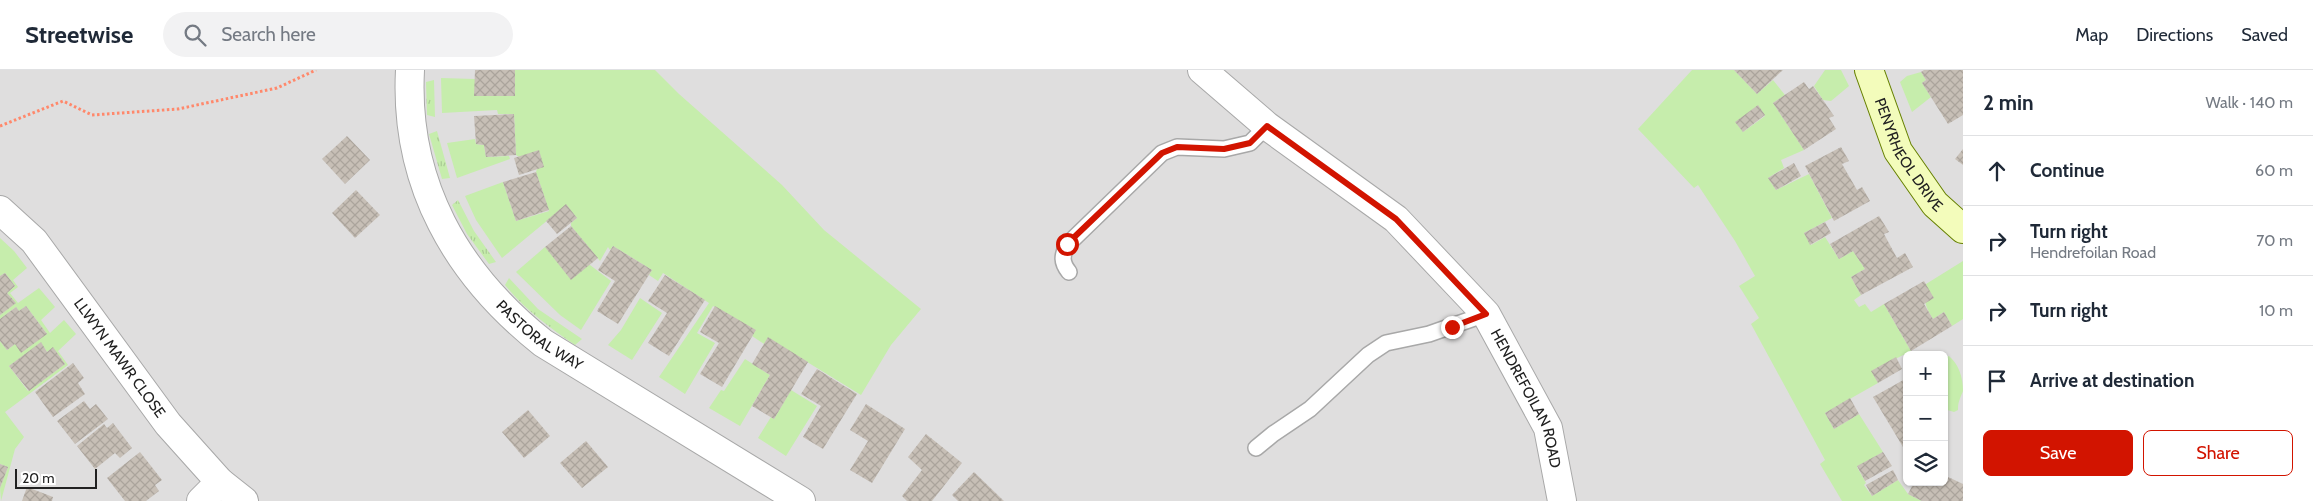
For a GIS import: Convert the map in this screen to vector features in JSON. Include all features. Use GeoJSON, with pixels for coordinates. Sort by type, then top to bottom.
{"type":"FeatureCollection","features":[{"type":"Feature","properties":{"kind":"street","name":"PASTORAL WAY"},"geometry":{"type":"LineString","coordinates":[[410,70],[411,118],[426,184],[438,215],[453,245],[471,273],[493,298],[517,322],[543,343],[801,501]]}},
{"type":"Feature","properties":{"kind":"street","name":"HENDREFOILAN ROAD"},"geometry":{"type":"LineString","coordinates":[[1202,70],[1267,126],[1396,219],[1486,314],[1548,428],[1562,501]]}},
{"type":"Feature","properties":{"kind":"street","name":"PENYRHEOL DRIVE"},"geometry":{"type":"LineString","coordinates":[[1869,70],[1898,151],[1935,204],[1963,229]]}},
{"type":"Feature","properties":{"kind":"street","name":"LLWYN MAWR CLOSE"},"geometry":{"type":"LineString","coordinates":[[0,210],[34,241],[168,424],[220,482],[244,501]]}},
{"type":"Feature","properties":{"kind":"street"},"geometry":{"type":"LineString","coordinates":[[201,501],[220,482]]}},
{"type":"Feature","properties":{"kind":"lane"},"geometry":{"type":"LineString","coordinates":[[1069,272],[1064,265],[1062,255],[1067,244],[1162,153],[1177,147],[1224,149],[1250,143],[1267,126]]}},
{"type":"Feature","properties":{"kind":"lane"},"geometry":{"type":"LineString","coordinates":[[1256,448],[1272,434],[1310,409],[1368,355],[1386,343],[1429,334],[1486,314]]}},
{"type":"Feature","properties":{"kind":"path"},"geometry":{"type":"LineString","coordinates":[[0,126],[63,101],[92,114],[178,109],[277,88],[316,70]]}},
{"type":"Feature","properties":{"kind":"shaded area"},"geometry":{"type":"Polygon","coordinates":[[[0,70],[1963,70],[1963,501],[0,501],[0,70]]]}},
{"type":"Feature","properties":{"kind":"green space"},"geometry":{"type":"Polygon","coordinates":[[[515,70],[655,70],[679,94],[782,185],[824,230],[921,309],[891,345],[861,395],[768,338],[764,344],[752,336],[755,330],[713,306],[697,333],[715,343],[685,394],[659,377],[709,303],[663,273],[658,281],[649,275],[652,270],[613,246],[610,250],[608,247],[600,261],[571,226],[571,223],[577,218],[566,205],[502,258],[476,220],[465,196],[503,182],[516,221],[549,211],[536,172],[537,169],[516,155],[514,114],[498,114],[497,110],[442,113],[441,78],[475,79],[475,96],[515,96],[515,70]]]}},
{"type":"Feature","properties":{"kind":"green space"},"geometry":{"type":"Polygon","coordinates":[[[1692,70],[1734,70],[1757,94],[1773,80],[1785,95],[1773,103],[1804,150],[1781,160],[1784,168],[1768,178],[1776,190],[1809,174],[1832,218],[1804,233],[1811,245],[1825,237],[1839,259],[1853,251],[1865,269],[1851,277],[1861,295],[1854,300],[1859,307],[1865,304],[1871,312],[1884,304],[1911,351],[1903,351],[1903,355],[1872,371],[1878,383],[1825,413],[1834,429],[1859,414],[1883,452],[1857,467],[1866,483],[1864,485],[1872,496],[1898,480],[1908,494],[1922,501],[1842,501],[1820,464],[1825,460],[1751,324],[1759,318],[1739,286],[1755,276],[1735,241],[1698,185],[1694,188],[1638,129],[1692,70]],[[1758,106],[1736,122],[1743,132],[1765,116],[1758,106]]]}},
{"type":"Feature","properties":{"kind":"green space"},"geometry":{"type":"Polygon","coordinates":[[[1825,70],[1841,70],[1849,86],[1831,101],[1823,100],[1814,86],[1825,70]]]}},
{"type":"Feature","properties":{"kind":"green space"},"geometry":{"type":"Polygon","coordinates":[[[1921,72],[1926,80],[1922,83],[1931,97],[1912,112],[1900,82],[1907,76],[1921,72]]]}},
{"type":"Feature","properties":{"kind":"green space"},"geometry":{"type":"Polygon","coordinates":[[[434,80],[435,117],[427,115],[426,82],[434,80]]]}},
{"type":"Feature","properties":{"kind":"green space"},"geometry":{"type":"Polygon","coordinates":[[[437,131],[450,178],[442,179],[429,134],[437,131]]]}},
{"type":"Feature","properties":{"kind":"green space"},"geometry":{"type":"Polygon","coordinates":[[[475,139],[476,144],[484,145],[486,157],[509,156],[510,159],[457,178],[447,143],[475,139]]]}},
{"type":"Feature","properties":{"kind":"green space"},"geometry":{"type":"Polygon","coordinates":[[[458,200],[474,231],[496,262],[489,264],[467,234],[452,205],[458,200]]]}},
{"type":"Feature","properties":{"kind":"green space"},"geometry":{"type":"Polygon","coordinates":[[[0,238],[14,251],[27,268],[13,280],[18,287],[10,293],[18,303],[39,288],[55,307],[41,320],[50,333],[64,320],[76,334],[58,351],[68,365],[5,412],[24,437],[15,449],[1,501],[0,488],[8,467],[0,464],[0,341],[7,350],[15,344],[47,334],[26,306],[19,311],[16,307],[0,319],[0,315],[15,303],[7,293],[15,286],[5,273],[0,276],[0,238]],[[41,343],[9,366],[28,391],[65,364],[53,348],[47,352],[41,343]]]}},
{"type":"Feature","properties":{"kind":"green space"},"geometry":{"type":"Polygon","coordinates":[[[545,247],[590,265],[611,281],[581,330],[560,315],[516,272],[545,247]]]}},
{"type":"Feature","properties":{"kind":"green space"},"geometry":{"type":"Polygon","coordinates":[[[1963,261],[1963,319],[1952,326],[1944,312],[1933,319],[1925,302],[1926,284],[1963,261]]]}},
{"type":"Feature","properties":{"kind":"green space"},"geometry":{"type":"Polygon","coordinates":[[[509,278],[538,309],[582,339],[575,345],[537,317],[505,285],[509,278]]]}},
{"type":"Feature","properties":{"kind":"green space"},"geometry":{"type":"Polygon","coordinates":[[[640,298],[662,313],[632,360],[608,345],[621,330],[640,298]]]}},
{"type":"Feature","properties":{"kind":"green space"},"geometry":{"type":"Polygon","coordinates":[[[1948,356],[1958,367],[1963,386],[1958,410],[1954,412],[1948,410],[1948,356]]]}},
{"type":"Feature","properties":{"kind":"green space"},"geometry":{"type":"Polygon","coordinates":[[[745,359],[770,375],[740,426],[709,408],[721,390],[724,391],[745,359]]]}},
{"type":"Feature","properties":{"kind":"green space"},"geometry":{"type":"Polygon","coordinates":[[[791,390],[817,406],[786,456],[758,438],[771,417],[774,419],[791,390]]]}},
{"type":"Feature","properties":{"kind":"building"},"geometry":{"type":"Polygon","coordinates":[[[475,70],[515,70],[515,96],[474,96],[475,70]]]}},
{"type":"Feature","properties":{"kind":"building"},"geometry":{"type":"Polygon","coordinates":[[[1734,70],[1783,70],[1757,94],[1734,70]]]}},
{"type":"Feature","properties":{"kind":"building"},"geometry":{"type":"Polygon","coordinates":[[[1924,70],[1963,70],[1963,115],[1948,124],[1922,83],[1926,80],[1921,72],[1924,70]]]}},
{"type":"Feature","properties":{"kind":"building"},"geometry":{"type":"Polygon","coordinates":[[[1804,82],[1809,89],[1813,86],[1834,116],[1829,118],[1836,129],[1804,150],[1773,103],[1804,82]]]}},
{"type":"Feature","properties":{"kind":"building"},"geometry":{"type":"Polygon","coordinates":[[[1758,105],[1765,115],[1743,132],[1735,122],[1758,105]]]}},
{"type":"Feature","properties":{"kind":"building"},"geometry":{"type":"Polygon","coordinates":[[[514,114],[516,155],[486,157],[484,145],[476,144],[474,116],[514,114]]]}},
{"type":"Feature","properties":{"kind":"building"},"geometry":{"type":"Polygon","coordinates":[[[347,136],[370,160],[345,184],[322,159],[347,136]]]}},
{"type":"Feature","properties":{"kind":"building"},"geometry":{"type":"Polygon","coordinates":[[[1841,147],[1849,161],[1842,164],[1857,190],[1862,187],[1870,201],[1834,221],[1805,166],[1841,147]]]}},
{"type":"Feature","properties":{"kind":"building"},"geometry":{"type":"Polygon","coordinates":[[[1963,149],[1963,165],[1955,159],[1963,149]]]}},
{"type":"Feature","properties":{"kind":"building"},"geometry":{"type":"Polygon","coordinates":[[[539,150],[544,167],[519,175],[514,158],[539,150]]]}},
{"type":"Feature","properties":{"kind":"building"},"geometry":{"type":"Polygon","coordinates":[[[1794,163],[1801,176],[1776,190],[1768,178],[1794,163]]]}},
{"type":"Feature","properties":{"kind":"building"},"geometry":{"type":"Polygon","coordinates":[[[536,172],[549,210],[516,221],[503,182],[536,172]]]}},
{"type":"Feature","properties":{"kind":"building"},"geometry":{"type":"Polygon","coordinates":[[[356,190],[380,215],[355,238],[332,213],[356,190]]]}},
{"type":"Feature","properties":{"kind":"building"},"geometry":{"type":"Polygon","coordinates":[[[566,204],[577,218],[557,234],[546,221],[566,204]]]}},
{"type":"Feature","properties":{"kind":"building"},"geometry":{"type":"Polygon","coordinates":[[[1879,216],[1889,232],[1884,234],[1897,258],[1905,253],[1913,267],[1861,295],[1851,277],[1865,269],[1853,251],[1839,259],[1830,244],[1879,216]]]}},
{"type":"Feature","properties":{"kind":"building"},"geometry":{"type":"Polygon","coordinates":[[[1825,222],[1831,233],[1810,245],[1804,233],[1825,222]]]}},
{"type":"Feature","properties":{"kind":"building"},"geometry":{"type":"Polygon","coordinates":[[[571,226],[598,258],[571,280],[545,247],[571,226]]]}},
{"type":"Feature","properties":{"kind":"building"},"geometry":{"type":"Polygon","coordinates":[[[613,246],[652,270],[618,324],[597,311],[615,281],[598,270],[613,246]]]}},
{"type":"Feature","properties":{"kind":"building"},"geometry":{"type":"Polygon","coordinates":[[[5,273],[15,286],[7,293],[16,303],[0,315],[0,276],[5,273]]]}},
{"type":"Feature","properties":{"kind":"building"},"geometry":{"type":"Polygon","coordinates":[[[665,275],[705,300],[669,356],[648,343],[667,313],[648,301],[665,275]]]}},
{"type":"Feature","properties":{"kind":"building"},"geometry":{"type":"Polygon","coordinates":[[[1924,281],[1934,298],[1924,304],[1933,319],[1944,312],[1952,326],[1911,351],[1884,304],[1924,281]]]}},
{"type":"Feature","properties":{"kind":"building"},"geometry":{"type":"Polygon","coordinates":[[[26,306],[47,334],[21,353],[15,344],[7,350],[0,341],[0,319],[16,307],[19,311],[26,306]]]}},
{"type":"Feature","properties":{"kind":"building"},"geometry":{"type":"Polygon","coordinates":[[[715,306],[756,330],[722,387],[700,374],[719,343],[700,332],[715,306]]]}},
{"type":"Feature","properties":{"kind":"building"},"geometry":{"type":"Polygon","coordinates":[[[768,337],[808,362],[774,419],[752,406],[770,375],[752,364],[768,337]]]}},
{"type":"Feature","properties":{"kind":"building"},"geometry":{"type":"Polygon","coordinates":[[[41,342],[47,352],[53,347],[65,364],[29,391],[9,366],[41,342]]]}},
{"type":"Feature","properties":{"kind":"building"},"geometry":{"type":"Polygon","coordinates":[[[1896,357],[1902,369],[1878,383],[1871,371],[1896,357]]]}},
{"type":"Feature","properties":{"kind":"building"},"geometry":{"type":"Polygon","coordinates":[[[73,363],[84,378],[78,383],[85,394],[53,417],[35,392],[73,363]]]}},
{"type":"Feature","properties":{"kind":"building"},"geometry":{"type":"Polygon","coordinates":[[[817,369],[857,394],[823,449],[803,437],[821,406],[801,394],[817,369]]]}},
{"type":"Feature","properties":{"kind":"building"},"geometry":{"type":"Polygon","coordinates":[[[1903,380],[1903,447],[1873,397],[1903,380]]]}},
{"type":"Feature","properties":{"kind":"building"},"geometry":{"type":"Polygon","coordinates":[[[1850,398],[1859,414],[1834,429],[1825,413],[1850,398]]]}},
{"type":"Feature","properties":{"kind":"building"},"geometry":{"type":"Polygon","coordinates":[[[84,401],[90,409],[96,404],[108,419],[75,444],[57,421],[84,401]]]}},
{"type":"Feature","properties":{"kind":"building"},"geometry":{"type":"Polygon","coordinates":[[[866,404],[905,429],[872,483],[850,470],[868,441],[850,430],[866,404]]]}},
{"type":"Feature","properties":{"kind":"building"},"geometry":{"type":"Polygon","coordinates":[[[528,410],[550,436],[524,458],[502,432],[528,410]]]}},
{"type":"Feature","properties":{"kind":"building"},"geometry":{"type":"Polygon","coordinates":[[[113,423],[132,448],[120,458],[115,453],[95,469],[77,446],[104,424],[107,428],[113,423]]]}},
{"type":"Feature","properties":{"kind":"building"},"geometry":{"type":"Polygon","coordinates":[[[926,434],[962,463],[932,501],[907,501],[902,496],[922,470],[908,457],[926,434]]]}},
{"type":"Feature","properties":{"kind":"building"},"geometry":{"type":"Polygon","coordinates":[[[586,441],[608,467],[582,488],[560,463],[586,441]]]}},
{"type":"Feature","properties":{"kind":"building"},"geometry":{"type":"Polygon","coordinates":[[[140,452],[162,480],[155,485],[159,491],[146,501],[125,501],[107,478],[140,452]]]}},
{"type":"Feature","properties":{"kind":"building"},"geometry":{"type":"Polygon","coordinates":[[[1883,452],[1892,466],[1865,481],[1857,466],[1883,452]]]}},
{"type":"Feature","properties":{"kind":"building"},"geometry":{"type":"Polygon","coordinates":[[[0,464],[8,467],[0,488],[0,464]]]}},
{"type":"Feature","properties":{"kind":"building"},"geometry":{"type":"Polygon","coordinates":[[[1893,470],[1898,480],[1872,496],[1866,485],[1893,470]]]}},
{"type":"Feature","properties":{"kind":"building"},"geometry":{"type":"Polygon","coordinates":[[[974,472],[1004,501],[958,501],[952,495],[974,472]]]}},
{"type":"Feature","properties":{"kind":"building"},"geometry":{"type":"Polygon","coordinates":[[[1948,477],[1963,484],[1963,501],[1922,501],[1908,494],[1912,486],[1948,486],[1948,477]]]}},
{"type":"Feature","properties":{"kind":"building"},"geometry":{"type":"Polygon","coordinates":[[[27,487],[53,497],[52,501],[22,501],[27,487]]]}},
{"type":"Feature","properties":{"kind":"route"},"geometry":{"type":"LineString","coordinates":[[1067,244],[1162,153],[1177,147],[1224,149],[1250,143],[1267,126],[1396,219],[1486,314],[1452,327]]}}]}
